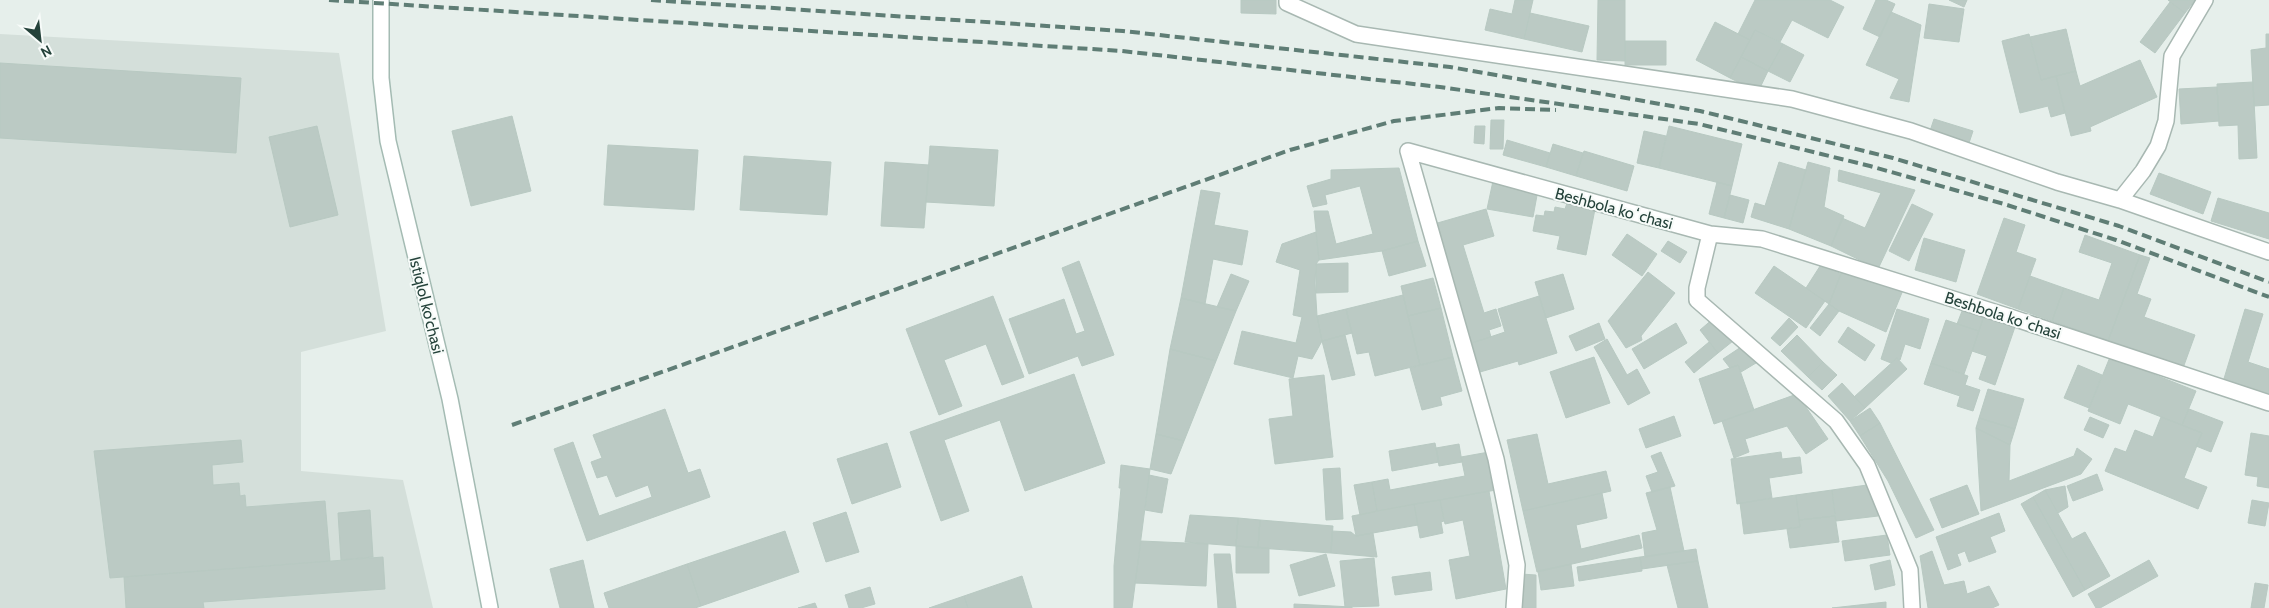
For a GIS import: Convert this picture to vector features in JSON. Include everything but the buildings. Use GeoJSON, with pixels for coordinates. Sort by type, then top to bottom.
{"type":"FeatureCollection","features":[{"type":"Feature","properties":{"kind":"street","name":"Istiqlol ko'chasi"},"geometry":{"type":"LineString","coordinates":[[381,0],[381,78],[388,141],[450,399],[490,608]]}},
{"type":"Feature","properties":{"kind":"street"},"geometry":{"type":"LineString","coordinates":[[1287,0],[1287,3],[1356,34],[1792,100],[1911,131],[2057,182],[2120,200],[2269,252]]}},
{"type":"Feature","properties":{"kind":"street"},"geometry":{"type":"LineString","coordinates":[[2120,200],[2143,172],[2158,146],[2166,121],[2172,56],[2205,0]]}},
{"type":"Feature","properties":{"kind":"street","name":"Beshbola koʻchasi"},"geometry":{"type":"LineString","coordinates":[[1514,608],[1517,565],[1496,459],[1408,151],[1710,234],[1762,239],[2007,316],[2269,403]]}},
{"type":"Feature","properties":{"kind":"street"},"geometry":{"type":"LineString","coordinates":[[1710,234],[1697,288],[1697,300],[1836,421],[1853,443],[1867,465],[1910,570],[1912,608]]}},
{"type":"Feature","properties":{"kind":"shaded area"},"geometry":{"type":"Polygon","coordinates":[[[0,34],[339,53],[386,331],[301,352],[301,471],[403,480],[433,608],[0,608],[0,34]]]}},
{"type":"Feature","properties":{"kind":"railway"},"geometry":{"type":"LineString","coordinates":[[329,0],[1122,51],[1440,87],[1699,124],[1870,166],[2004,204],[2116,240],[2269,297]]}},
{"type":"Feature","properties":{"kind":"railway"},"geometry":{"type":"LineString","coordinates":[[651,0],[1123,31],[1450,67],[1700,111],[1893,158],[2119,226],[2269,282]]}},
{"type":"Feature","properties":{"kind":"railway"},"geometry":{"type":"LineString","coordinates":[[512,425],[1290,150],[1394,121],[1499,108],[1556,110]]}}]}
